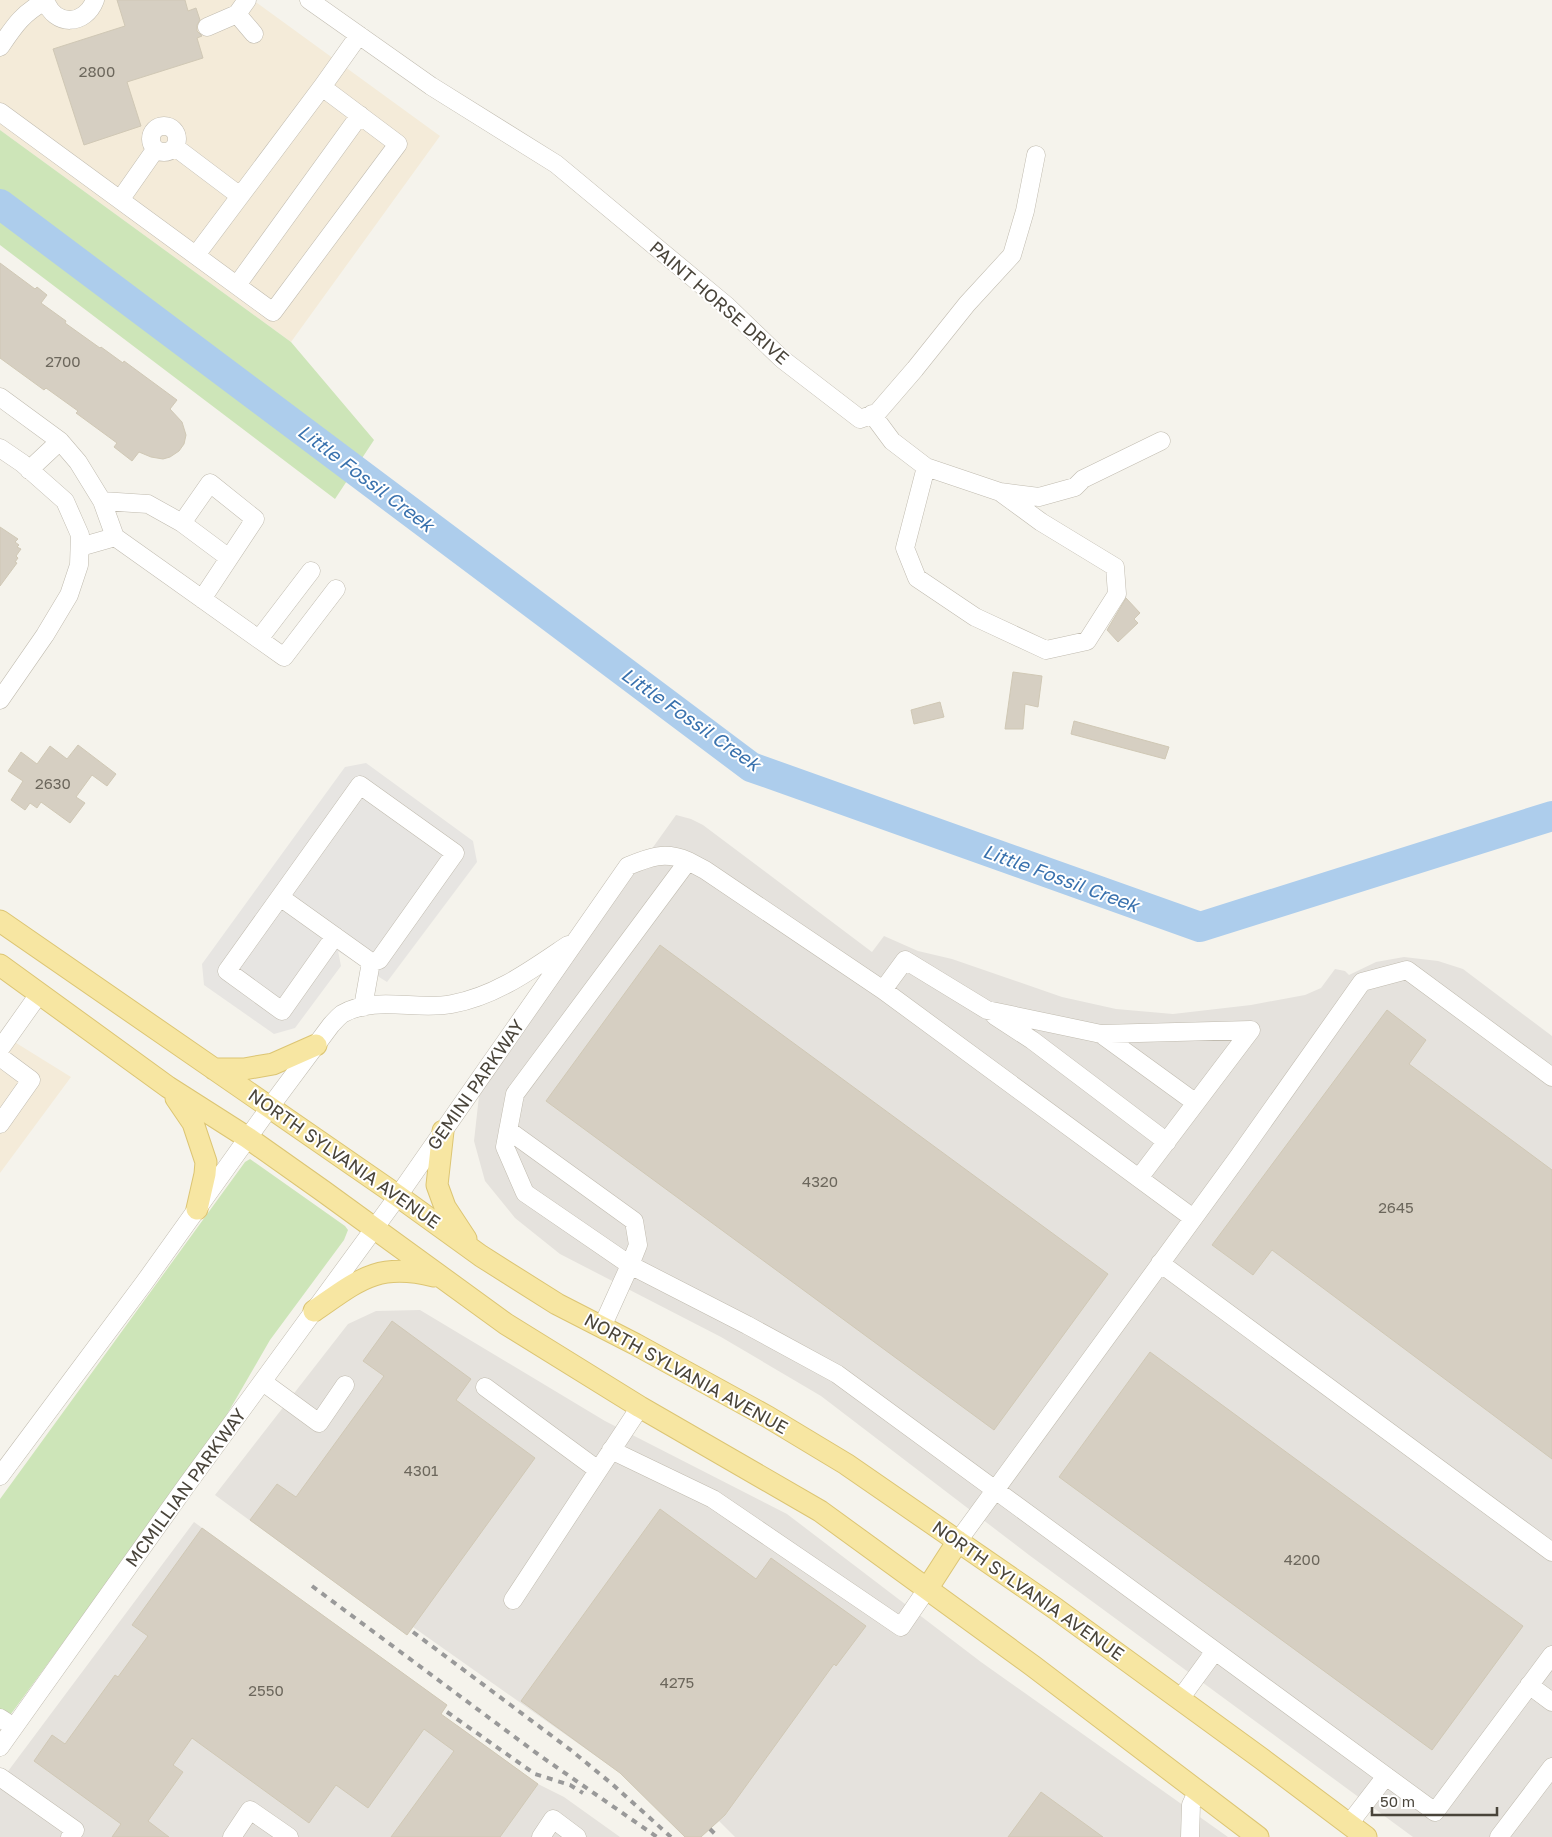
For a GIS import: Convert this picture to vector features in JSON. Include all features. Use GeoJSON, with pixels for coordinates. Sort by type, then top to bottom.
{"type":"FeatureCollection","features":[{"type":"Feature","properties":{"kind":"main road","name":"NORTH SYLVANIA AVENUE"},"geometry":{"type":"LineString","coordinates":[[0,921],[398,1196],[481,1256],[557,1304],[768,1417],[846,1464],[1056,1609],[1358,1831]]}},
{"type":"Feature","properties":{"kind":"main road"},"geometry":{"type":"LineString","coordinates":[[0,965],[168,1087],[248,1138],[506,1324],[640,1408],[820,1511],[1033,1666],[1258,1837]]}},
{"type":"Feature","properties":{"kind":"main road"},"geometry":{"type":"LineString","coordinates":[[214,1069],[244,1070],[273,1064],[316,1045]]}},
{"type":"Feature","properties":{"kind":"main road"},"geometry":{"type":"LineString","coordinates":[[168,1087],[194,1122],[206,1162],[197,1209]]}},
{"type":"Feature","properties":{"kind":"main road"},"geometry":{"type":"LineString","coordinates":[[443,1131],[437,1185],[444,1207],[460,1232],[481,1256]]}},
{"type":"Feature","properties":{"kind":"main road"},"geometry":{"type":"LineString","coordinates":[[314,1311],[359,1280],[380,1272],[412,1270],[444,1278]]}},
{"type":"Feature","properties":{"kind":"main road"},"geometry":{"type":"LineString","coordinates":[[926,1589],[958,1541]]}},
{"type":"Feature","properties":{"kind":"street"},"geometry":{"type":"LineString","coordinates":[[0,47],[28,11],[45,0],[48,9],[54,15],[70,20],[79,19],[86,14],[92,8],[95,0]]}},
{"type":"Feature","properties":{"kind":"street"},"geometry":{"type":"LineString","coordinates":[[207,27],[237,14],[247,0]]}},
{"type":"Feature","properties":{"kind":"street","name":"PAINT HORSE DRIVE"},"geometry":{"type":"LineString","coordinates":[[310,0],[431,86],[556,164],[727,306],[782,359],[860,419],[872,414]]}},
{"type":"Feature","properties":{"kind":"street"},"geometry":{"type":"LineString","coordinates":[[237,14],[254,34]]}},
{"type":"Feature","properties":{"kind":"street"},"geometry":{"type":"LineString","coordinates":[[196,255],[359,35]]}},
{"type":"Feature","properties":{"kind":"street"},"geometry":{"type":"LineString","coordinates":[[0,112],[273,312],[398,144],[322,87]]}},
{"type":"Feature","properties":{"kind":"street"},"geometry":{"type":"LineString","coordinates":[[236,285],[360,115]]}},
{"type":"Feature","properties":{"kind":"street"},"geometry":{"type":"LineString","coordinates":[[163,126],[171,128],[177,135],[175,148],[163,153],[155,150],[150,137],[155,129],[163,126]]}},
{"type":"Feature","properties":{"kind":"street"},"geometry":{"type":"LineString","coordinates":[[175,148],[240,196]]}},
{"type":"Feature","properties":{"kind":"street"},"geometry":{"type":"LineString","coordinates":[[120,200],[155,150]]}},
{"type":"Feature","properties":{"kind":"street"},"geometry":{"type":"LineString","coordinates":[[1036,155],[1025,211],[1012,255],[967,304],[916,369],[877,413],[872,414],[892,442],[926,467],[1000,492],[1038,497],[1075,486],[1083,479],[1160,441]]}},
{"type":"Feature","properties":{"kind":"street"},"geometry":{"type":"LineString","coordinates":[[0,397],[60,441],[78,462],[102,502],[115,537],[284,657],[336,589]]}},
{"type":"Feature","properties":{"kind":"street"},"geometry":{"type":"LineString","coordinates":[[29,470],[60,441]]}},
{"type":"Feature","properties":{"kind":"street"},"geometry":{"type":"LineString","coordinates":[[0,448],[65,501],[80,535],[79,565],[69,595],[45,636],[0,700]]}},
{"type":"Feature","properties":{"kind":"street"},"geometry":{"type":"LineString","coordinates":[[926,467],[904,548],[917,578],[975,617],[1046,650],[1087,642],[1117,594],[1115,567],[1041,522],[1000,492]]}},
{"type":"Feature","properties":{"kind":"street"},"geometry":{"type":"LineString","coordinates":[[182,523],[210,483],[255,519],[202,599]]}},
{"type":"Feature","properties":{"kind":"street"},"geometry":{"type":"LineString","coordinates":[[102,502],[148,504],[182,523],[229,558]]}},
{"type":"Feature","properties":{"kind":"street"},"geometry":{"type":"LineString","coordinates":[[80,547],[115,537]]}},
{"type":"Feature","properties":{"kind":"street"},"geometry":{"type":"LineString","coordinates":[[259,639],[311,571]]}},
{"type":"Feature","properties":{"kind":"street"},"geometry":{"type":"LineString","coordinates":[[280,897],[335,936],[371,962],[379,960],[455,853],[360,785],[227,971],[282,1011],[335,936]]}},
{"type":"Feature","properties":{"kind":"street","name":"GEMINI PARKWAY"},"geometry":{"type":"LineString","coordinates":[[374,1229],[628,866],[654,856],[678,857],[688,861]]}},
{"type":"Feature","properties":{"kind":"street"},"geometry":{"type":"LineString","coordinates":[[1193,1218],[883,990],[705,870],[688,861],[515,1094],[505,1147],[525,1193],[630,1265],[837,1374],[1435,1812],[1552,1655]]}},
{"type":"Feature","properties":{"kind":"street","name":"GEMINI PARKWAY"},"geometry":{"type":"LineString","coordinates":[[248,1138],[331,1025],[342,1014],[363,1006],[452,1004],[481,996],[513,983],[576,939]]}},
{"type":"Feature","properties":{"kind":"street"},"geometry":{"type":"LineString","coordinates":[[883,990],[904,960],[1032,1040],[1167,1142]]}},
{"type":"Feature","properties":{"kind":"street"},"geometry":{"type":"LineString","coordinates":[[363,1006],[371,962]]}},
{"type":"Feature","properties":{"kind":"street"},"geometry":{"type":"LineString","coordinates":[[958,1541],[1362,982],[1407,970],[1552,1077]]}},
{"type":"Feature","properties":{"kind":"street"},"geometry":{"type":"LineString","coordinates":[[0,1049],[39,994]]}},
{"type":"Feature","properties":{"kind":"street"},"geometry":{"type":"LineString","coordinates":[[986,1010],[1101,1034],[1251,1030],[1139,1178]]}},
{"type":"Feature","properties":{"kind":"street"},"geometry":{"type":"LineString","coordinates":[[1101,1034],[1196,1103]]}},
{"type":"Feature","properties":{"kind":"street"},"geometry":{"type":"LineString","coordinates":[[0,1057],[31,1080],[0,1124]]}},
{"type":"Feature","properties":{"kind":"street"},"geometry":{"type":"LineString","coordinates":[[508,1130],[634,1221],[638,1245],[602,1327]]}},
{"type":"Feature","properties":{"kind":"street"},"geometry":{"type":"LineString","coordinates":[[0,1476],[144,1283],[248,1138]]}},
{"type":"Feature","properties":{"kind":"street","name":"MCMILLIAN PARKWAY"},"geometry":{"type":"LineString","coordinates":[[0,1747],[7,1723],[263,1382],[374,1229]]}},
{"type":"Feature","properties":{"kind":"street"},"geometry":{"type":"LineString","coordinates":[[1160,1263],[1552,1552]]}},
{"type":"Feature","properties":{"kind":"street"},"geometry":{"type":"LineString","coordinates":[[263,1382],[319,1423],[345,1385]]}},
{"type":"Feature","properties":{"kind":"street"},"geometry":{"type":"LineString","coordinates":[[486,1387],[598,1470]]}},
{"type":"Feature","properties":{"kind":"street"},"geometry":{"type":"LineString","coordinates":[[513,1600],[640,1408]]}},
{"type":"Feature","properties":{"kind":"street"},"geometry":{"type":"LineString","coordinates":[[611,1450],[713,1499],[901,1627],[926,1589]]}},
{"type":"Feature","properties":{"kind":"street"},"geometry":{"type":"LineString","coordinates":[[1180,1699],[1215,1651]]}},
{"type":"Feature","properties":{"kind":"street"},"geometry":{"type":"LineString","coordinates":[[1530,1685],[1552,1702]]}},
{"type":"Feature","properties":{"kind":"street"},"geometry":{"type":"LineString","coordinates":[[1499,1837],[1552,1767]]}},
{"type":"Feature","properties":{"kind":"street"},"geometry":{"type":"LineString","coordinates":[[1358,1831],[1386,1776]]}},
{"type":"Feature","properties":{"kind":"street"},"geometry":{"type":"LineString","coordinates":[[0,1777],[75,1830],[70,1837]]}},
{"type":"Feature","properties":{"kind":"street"},"geometry":{"type":"LineString","coordinates":[[1190,1837],[1191,1805],[1197,1792]]}},
{"type":"Feature","properties":{"kind":"street"},"geometry":{"type":"LineString","coordinates":[[232,1837],[250,1810],[289,1837]]}},
{"type":"Feature","properties":{"kind":"street"},"geometry":{"type":"LineString","coordinates":[[541,1837],[553,1819],[578,1837]]}},
{"type":"Feature","properties":{"kind":"shaded area"},"geometry":{"type":"Polygon","coordinates":[[[0,0],[253,0],[440,136],[291,342],[0,130],[0,0]]]}},
{"type":"Feature","properties":{"kind":"shaded area"},"geometry":{"type":"Polygon","coordinates":[[[366,763],[473,841],[477,862],[387,982],[338,951],[341,966],[295,1028],[274,1034],[204,985],[202,964],[345,767],[366,763]]]}},
{"type":"Feature","properties":{"kind":"shaded area"},"geometry":{"type":"Polygon","coordinates":[[[676,815],[703,825],[872,952],[884,936],[918,951],[952,959],[1062,997],[1116,1009],[1173,1014],[1251,1005],[1305,995],[1321,988],[1335,969],[1345,971],[1349,975],[1376,962],[1404,957],[1438,961],[1463,969],[1552,1036],[1552,1837],[1413,1837],[1029,1555],[821,1396],[721,1337],[560,1254],[515,1218],[485,1181],[474,1141],[479,1096],[490,1076],[676,815]]]}},
{"type":"Feature","properties":{"kind":"shaded area"},"geometry":{"type":"Polygon","coordinates":[[[0,1033],[71,1077],[0,1173],[0,1033]]]}},
{"type":"Feature","properties":{"kind":"shaded area"},"geometry":{"type":"Polygon","coordinates":[[[420,1310],[605,1421],[787,1514],[981,1662],[1228,1837],[735,1837],[719,1821],[701,1837],[685,1837],[620,1773],[413,1627],[407,1635],[215,1495],[348,1324],[376,1311],[420,1310]]]}},
{"type":"Feature","properties":{"kind":"shaded area"},"geometry":{"type":"Polygon","coordinates":[[[194,1522],[447,1705],[439,1716],[455,1727],[457,1725],[538,1784],[564,1797],[620,1837],[0,1837],[0,1782],[194,1522]]]}},
{"type":"Feature","properties":{"kind":"green space"},"geometry":{"type":"Polygon","coordinates":[[[0,130],[291,342],[374,440],[335,499],[0,245],[0,130]]]}},
{"type":"Feature","properties":{"kind":"green space"},"geometry":{"type":"Polygon","coordinates":[[[250,1159],[345,1226],[348,1230],[344,1240],[270,1340],[215,1435],[0,1729],[0,1499],[245,1162],[250,1159]]]}},
{"type":"Feature","properties":{"kind":"building"},"geometry":{"type":"Polygon","coordinates":[[[117,0],[185,0],[188,11],[196,8],[200,20],[197,25],[197,31],[202,36],[197,38],[203,58],[127,82],[141,126],[84,145],[53,49],[125,26],[117,0]]]}},
{"type":"Feature","properties":{"kind":"building"},"geometry":{"type":"Polygon","coordinates":[[[0,263],[35,289],[37,287],[47,295],[41,303],[66,321],[65,323],[123,363],[124,361],[177,400],[170,409],[182,422],[186,435],[184,444],[179,451],[163,459],[139,452],[132,461],[114,447],[117,443],[76,413],[78,411],[46,388],[44,390],[0,358],[0,263]]]}},
{"type":"Feature","properties":{"kind":"building"},"geometry":{"type":"Polygon","coordinates":[[[0,527],[18,539],[15,542],[19,545],[17,547],[21,549],[16,556],[18,558],[15,562],[17,563],[0,586],[0,527]]]}},
{"type":"Feature","properties":{"kind":"building"},"geometry":{"type":"Polygon","coordinates":[[[1126,598],[1140,613],[1134,619],[1138,623],[1118,642],[1107,630],[1126,598]]]}},
{"type":"Feature","properties":{"kind":"building"},"geometry":{"type":"Polygon","coordinates":[[[1013,672],[1042,676],[1038,707],[1025,704],[1023,729],[1005,729],[1013,672]]]}},
{"type":"Feature","properties":{"kind":"building"},"geometry":{"type":"Polygon","coordinates":[[[940,702],[944,717],[914,724],[911,710],[940,702]]]}},
{"type":"Feature","properties":{"kind":"building"},"geometry":{"type":"Polygon","coordinates":[[[1074,721],[1169,747],[1165,759],[1071,734],[1074,721]]]}},
{"type":"Feature","properties":{"kind":"building"},"geometry":{"type":"Polygon","coordinates":[[[78,745],[116,774],[107,786],[92,775],[76,797],[85,803],[70,823],[41,802],[37,808],[30,803],[25,810],[11,800],[23,781],[8,771],[21,752],[37,764],[50,746],[67,759],[78,745]]]}},
{"type":"Feature","properties":{"kind":"building"},"geometry":{"type":"Polygon","coordinates":[[[660,945],[1108,1274],[994,1430],[546,1101],[660,945]]]}},
{"type":"Feature","properties":{"kind":"building"},"geometry":{"type":"Polygon","coordinates":[[[1387,1010],[1426,1040],[1409,1064],[1552,1170],[1552,1459],[1272,1250],[1253,1275],[1212,1245],[1387,1010]]]}},
{"type":"Feature","properties":{"kind":"building"},"geometry":{"type":"Polygon","coordinates":[[[392,1321],[471,1379],[456,1400],[535,1458],[407,1635],[250,1520],[277,1484],[296,1497],[384,1376],[363,1361],[392,1321]]]}},
{"type":"Feature","properties":{"kind":"building"},"geometry":{"type":"Polygon","coordinates":[[[1150,1352],[1523,1626],[1432,1750],[1059,1477],[1150,1352]]]}},
{"type":"Feature","properties":{"kind":"building"},"geometry":{"type":"Polygon","coordinates":[[[660,1509],[756,1579],[771,1558],[866,1626],[836,1666],[834,1664],[725,1815],[701,1837],[685,1837],[620,1773],[521,1701],[660,1509]]]}},
{"type":"Feature","properties":{"kind":"building"},"geometry":{"type":"Polygon","coordinates":[[[202,1528],[447,1705],[441,1714],[538,1784],[500,1837],[391,1837],[454,1751],[424,1729],[368,1808],[336,1785],[309,1823],[192,1738],[173,1765],[183,1772],[148,1821],[169,1837],[112,1837],[121,1824],[34,1761],[52,1735],[65,1744],[115,1675],[118,1677],[148,1636],[132,1625],[202,1528]]]}},
{"type":"Feature","properties":{"kind":"building"},"geometry":{"type":"Polygon","coordinates":[[[1041,1792],[1103,1837],[1008,1837],[1041,1792]]]}},
{"type":"Feature","properties":{"kind":"waterway","name":"Little Fossil Creek"},"geometry":{"type":"LineString","coordinates":[[0,204],[751,767],[1200,927],[1552,816]]}},
{"type":"Feature","properties":{"kind":"railway"},"geometry":{"type":"LineString","coordinates":[[312,1586],[539,1755],[657,1837]]}},
{"type":"Feature","properties":{"kind":"railway"},"geometry":{"type":"LineString","coordinates":[[413,1632],[572,1751],[671,1837]]}},
{"type":"Feature","properties":{"kind":"railway"},"geometry":{"type":"LineString","coordinates":[[447,1712],[535,1774],[570,1785],[583,1793]]}},
{"type":"Feature","properties":{"kind":"railway"},"geometry":{"type":"LineString","coordinates":[[710,1829],[718,1837]]}}]}
